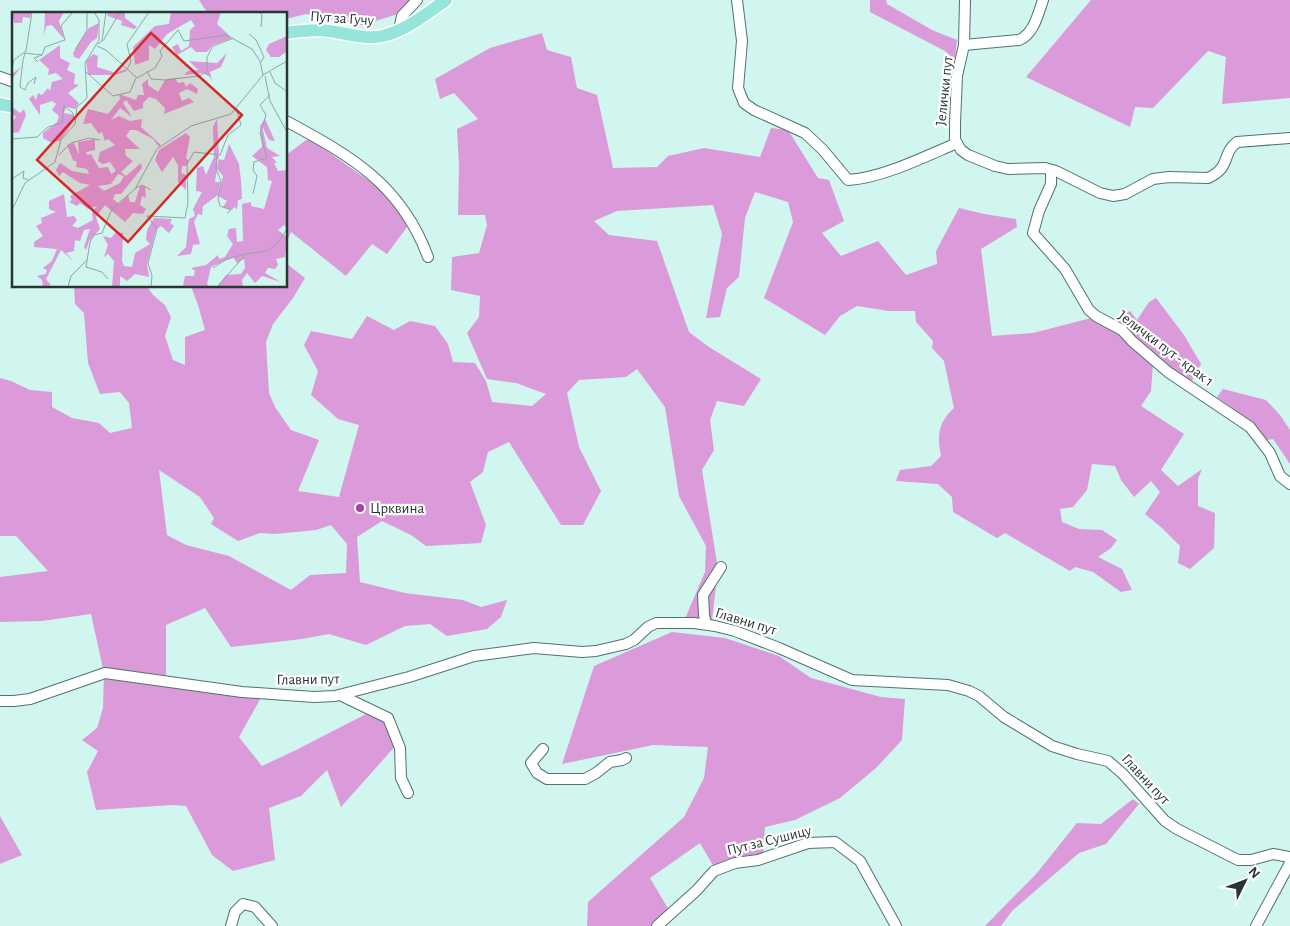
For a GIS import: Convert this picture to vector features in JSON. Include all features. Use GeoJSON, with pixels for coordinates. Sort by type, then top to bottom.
{"type":"FeatureCollection","features":[{"type":"Feature","properties":{"kind":"main road","name":"Пут за Гучу"},"geometry":{"type":"LineString","coordinates":[[288,34],[312,30],[374,37],[390,34],[446,0]]}},
{"type":"Feature","properties":{"kind":"street"},"geometry":{"type":"LineString","coordinates":[[399,30],[402,16],[417,0]]}},
{"type":"Feature","properties":{"kind":"street"},"geometry":{"type":"LineString","coordinates":[[737,0],[742,41],[738,88],[744,103],[754,110],[805,133],[823,150],[848,180],[862,180],[907,164],[956,143]]}},
{"type":"Feature","properties":{"kind":"street","name":"Јелички пут"},"geometry":{"type":"LineString","coordinates":[[965,0],[964,45],[957,76],[955,140],[961,150],[968,155],[1008,169],[1045,168],[1100,193],[1113,196],[1124,194],[1153,179],[1169,177],[1208,178],[1213,176],[1225,164],[1230,147],[1237,142],[1290,138]]}},
{"type":"Feature","properties":{"kind":"street"},"geometry":{"type":"LineString","coordinates":[[964,45],[1019,40],[1026,37],[1031,31],[1043,0]]}},
{"type":"Feature","properties":{"kind":"street"},"geometry":{"type":"LineString","coordinates":[[0,77],[12,81]]}},
{"type":"Feature","properties":{"kind":"street"},"geometry":{"type":"LineString","coordinates":[[288,121],[336,149],[386,188],[408,215],[419,233],[428,257]]}},
{"type":"Feature","properties":{"kind":"street","name":"Јелички пут - крак 1"},"geometry":{"type":"LineString","coordinates":[[1051,170],[1050,184],[1039,211],[1033,233],[1065,269],[1089,310],[1096,316],[1122,330],[1168,372],[1250,427],[1270,453],[1280,476],[1290,484]]}},
{"type":"Feature","properties":{"kind":"street"},"geometry":{"type":"LineString","coordinates":[[706,624],[703,595],[721,567]]}},
{"type":"Feature","properties":{"kind":"street","name":"Главни пут"},"geometry":{"type":"LineString","coordinates":[[0,700],[30,699],[104,673],[242,692],[314,697],[340,695],[483,654],[534,648],[582,652],[596,651],[626,644],[634,640],[648,627],[656,624],[706,624],[735,631],[852,680],[948,685],[969,691],[979,696],[1004,717],[1052,746],[1071,753],[1108,761],[1115,766],[1165,821],[1238,860],[1251,860],[1273,854],[1290,857]]}},
{"type":"Feature","properties":{"kind":"street"},"geometry":{"type":"LineString","coordinates":[[340,695],[388,718],[400,748],[401,778],[408,793]]}},
{"type":"Feature","properties":{"kind":"street"},"geometry":{"type":"LineString","coordinates":[[543,750],[530,763],[537,772],[547,779],[584,779],[596,773],[610,762],[626,758]]}},
{"type":"Feature","properties":{"kind":"street","name":"Пут за Сушицу"},"geometry":{"type":"LineString","coordinates":[[657,926],[696,891],[714,871],[735,863],[758,860],[808,843],[834,842],[860,861],[896,926]]}},
{"type":"Feature","properties":{"kind":"street"},"geometry":{"type":"LineString","coordinates":[[1256,926],[1290,863]]}},
{"type":"Feature","properties":{"kind":"street"},"geometry":{"type":"LineString","coordinates":[[231,926],[235,912],[243,904],[255,907],[272,926]]}},
{"type":"Feature","properties":{"kind":"shaded area"},"geometry":{"type":"Polygon","coordinates":[[[199,0],[417,0],[395,15],[362,25],[306,14],[288,18],[288,12],[207,12],[199,0]]]}},
{"type":"Feature","properties":{"kind":"shaded area"},"geometry":{"type":"Polygon","coordinates":[[[870,0],[886,0],[887,4],[932,30],[957,40],[955,60],[945,51],[870,12],[870,0]]]}},
{"type":"Feature","properties":{"kind":"shaded area"},"geometry":{"type":"Polygon","coordinates":[[[1091,0],[1290,0],[1290,98],[1222,104],[1226,57],[1208,51],[1153,108],[1135,107],[1130,127],[1026,77],[1091,0]]]}},
{"type":"Feature","properties":{"kind":"shaded area"},"geometry":{"type":"Polygon","coordinates":[[[542,33],[547,50],[571,57],[577,88],[597,95],[613,168],[657,167],[668,156],[704,148],[760,157],[771,128],[788,130],[818,178],[829,180],[844,221],[822,233],[841,256],[878,241],[906,275],[937,264],[936,251],[959,208],[1016,219],[1017,227],[981,249],[992,336],[1033,333],[1095,317],[1132,345],[1153,364],[1151,391],[1141,406],[1184,434],[1161,470],[1178,486],[1202,469],[1198,479],[1198,506],[1215,513],[1214,548],[1190,569],[1178,563],[1180,546],[1145,514],[1160,492],[1151,481],[1134,497],[1121,480],[1115,466],[1092,464],[1087,490],[1073,507],[1060,509],[1062,522],[1079,529],[1102,530],[1117,540],[1111,548],[1098,557],[1122,569],[1132,590],[1121,592],[1093,572],[1075,567],[1070,571],[1005,533],[997,538],[953,512],[952,497],[938,484],[896,481],[900,470],[931,466],[941,456],[940,430],[945,419],[954,408],[944,361],[932,348],[933,341],[916,322],[915,311],[889,311],[857,306],[840,316],[825,335],[764,298],[793,222],[788,202],[755,192],[745,218],[739,277],[727,288],[720,317],[706,318],[722,234],[713,205],[617,211],[594,221],[609,235],[657,241],[689,332],[709,347],[761,379],[744,406],[717,401],[710,420],[714,450],[702,470],[718,569],[712,620],[684,621],[705,572],[706,546],[679,496],[665,407],[637,369],[626,377],[579,380],[567,393],[579,447],[601,491],[583,525],[561,525],[509,442],[488,452],[483,472],[470,482],[486,525],[481,543],[426,546],[411,535],[382,521],[357,537],[360,582],[405,593],[463,600],[481,607],[507,600],[501,617],[487,629],[447,636],[430,624],[405,626],[366,645],[329,634],[231,647],[205,608],[166,625],[166,680],[263,694],[239,737],[262,766],[372,711],[388,718],[398,743],[341,807],[327,770],[301,796],[269,808],[275,860],[233,871],[212,855],[186,806],[173,805],[96,810],[87,772],[98,751],[82,740],[97,728],[103,708],[104,673],[91,614],[42,621],[0,622],[0,577],[48,571],[16,536],[0,536],[0,378],[30,390],[52,392],[52,407],[72,418],[99,423],[110,433],[132,428],[129,403],[120,392],[100,394],[88,363],[84,313],[75,304],[74,288],[148,288],[153,295],[165,305],[171,317],[165,336],[173,360],[185,365],[185,337],[205,330],[192,288],[288,288],[288,265],[305,278],[293,298],[273,324],[266,342],[269,393],[275,407],[291,430],[319,440],[298,491],[339,497],[359,425],[338,419],[311,395],[318,371],[304,345],[311,331],[352,339],[367,316],[394,330],[410,321],[435,326],[448,344],[453,362],[475,363],[486,381],[492,402],[532,406],[546,394],[516,383],[487,379],[467,333],[479,317],[480,296],[451,290],[452,257],[479,253],[487,225],[485,215],[458,215],[459,166],[457,129],[478,119],[454,93],[440,99],[435,79],[490,48],[542,33]],[[159,470],[167,535],[186,545],[229,556],[291,590],[310,575],[346,573],[347,544],[331,525],[316,530],[275,534],[260,533],[238,541],[211,524],[214,518],[200,497],[159,470]]]}},
{"type":"Feature","properties":{"kind":"shaded area"},"geometry":{"type":"Polygon","coordinates":[[[309,138],[389,195],[410,223],[387,254],[372,244],[346,276],[291,232],[288,239],[288,154],[309,138]]]}},
{"type":"Feature","properties":{"kind":"shaded area"},"geometry":{"type":"Polygon","coordinates":[[[1156,298],[1184,335],[1201,364],[1191,383],[1138,341],[1116,318],[1130,311],[1137,320],[1149,302],[1156,298]]]}},
{"type":"Feature","properties":{"kind":"shaded area"},"geometry":{"type":"Polygon","coordinates":[[[1223,389],[1266,400],[1280,415],[1290,430],[1290,464],[1273,439],[1266,440],[1245,417],[1217,397],[1223,389]]]}},
{"type":"Feature","properties":{"kind":"shaded area"},"geometry":{"type":"Polygon","coordinates":[[[672,632],[725,638],[779,656],[811,678],[881,697],[905,699],[902,740],[876,768],[840,798],[795,820],[765,827],[763,860],[715,869],[700,843],[650,878],[669,910],[653,926],[587,926],[588,902],[684,817],[704,778],[708,747],[653,745],[562,764],[594,666],[672,632]]]}},
{"type":"Feature","properties":{"kind":"shaded area"},"geometry":{"type":"Polygon","coordinates":[[[1133,799],[1139,804],[1106,844],[1079,853],[1012,911],[1001,926],[985,926],[1037,873],[1077,823],[1101,824],[1133,799]]]}},
{"type":"Feature","properties":{"kind":"shaded area"},"geometry":{"type":"Polygon","coordinates":[[[0,816],[22,855],[0,864],[0,816]]]}},
{"type":"Feature","properties":{"kind":"place","name":"Црквина"},"geometry":{"type":"Point","coordinates":[360,508]}}]}
